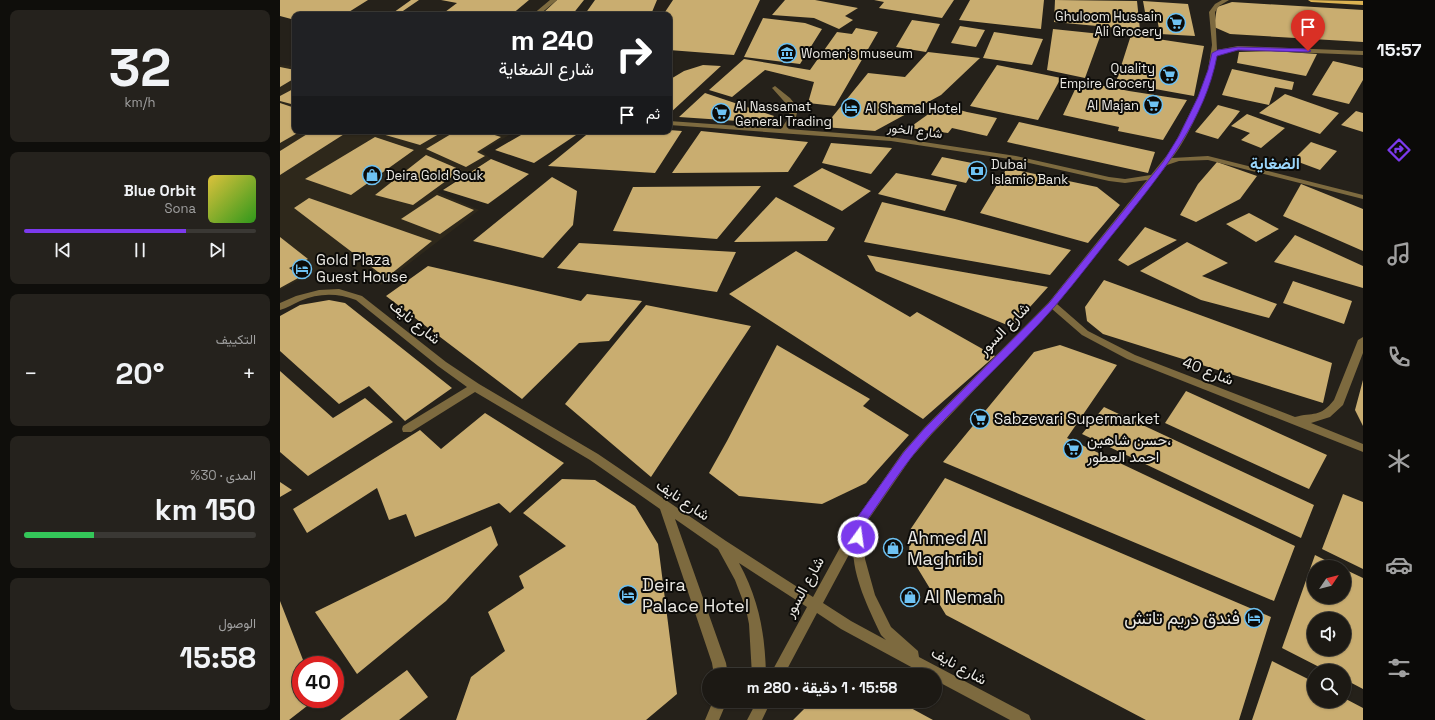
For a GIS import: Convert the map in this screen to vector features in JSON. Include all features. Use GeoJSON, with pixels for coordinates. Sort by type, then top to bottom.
{"type":"FeatureCollection","features":[{"type":"Feature","properties":{"kind":"main road"},"geometry":{"type":"LineString","coordinates":[[1312,0],[1363,3]]}},
{"type":"Feature","properties":{"kind":"street"},"geometry":{"type":"LineString","coordinates":[[538,12],[554,0]]}},
{"type":"Feature","properties":{"kind":"street","name":"شارع السور"},"geometry":{"type":"LineString","coordinates":[[781,668],[858,525],[918,443],[1052,304],[1166,163],[1183,136],[1201,97],[1211,70],[1214,55],[1212,12],[1217,5],[1226,0]]}},
{"type":"Feature","properties":{"kind":"street"},"geometry":{"type":"LineString","coordinates":[[1214,55],[1238,48],[1363,53]]}},
{"type":"Feature","properties":{"kind":"street"},"geometry":{"type":"LineString","coordinates":[[775,88],[793,105],[795,110],[794,116],[783,131]]}},
{"type":"Feature","properties":{"kind":"street","name":"شارع الخور"},"geometry":{"type":"LineString","coordinates":[[672,123],[891,139],[948,146],[1016,158],[1109,179],[1125,181],[1154,177]]}},
{"type":"Feature","properties":{"kind":"street"},"geometry":{"type":"LineString","coordinates":[[1166,163],[1192,158],[1213,159],[1363,197]]}},
{"type":"Feature","properties":{"kind":"street","name":"شارع نايف"},"geometry":{"type":"LineString","coordinates":[[280,307],[311,294],[336,292],[352,295],[365,301],[442,364],[475,387],[594,458],[722,545],[850,627],[1024,720]]}},
{"type":"Feature","properties":{"kind":"street","name":"شارع 40"},"geometry":{"type":"LineString","coordinates":[[1052,304],[1085,333],[1106,346],[1131,358],[1363,448]]}},
{"type":"Feature","properties":{"kind":"street"},"geometry":{"type":"LineString","coordinates":[[1293,420],[1309,420],[1323,417],[1333,410],[1339,402],[1363,340]]}},
{"type":"Feature","properties":{"kind":"street"},"geometry":{"type":"LineString","coordinates":[[407,429],[475,387]]}},
{"type":"Feature","properties":{"kind":"street"},"geometry":{"type":"LineString","coordinates":[[664,506],[719,668]]}},
{"type":"Feature","properties":{"kind":"street"},"geometry":{"type":"LineString","coordinates":[[858,525],[859,559],[869,595],[886,631],[923,665]]}},
{"type":"Feature","properties":{"kind":"street"},"geometry":{"type":"LineString","coordinates":[[722,545],[740,573],[752,605],[759,640],[760,668]]}},
{"type":"Feature","properties":{"kind":"street"},"geometry":{"type":"LineString","coordinates":[[712,720],[717,708]]}},
{"type":"Feature","properties":{"kind":"street"},"geometry":{"type":"LineString","coordinates":[[754,720],[755,708]]}},
{"type":"Feature","properties":{"kind":"street"},"geometry":{"type":"LineString","coordinates":[[754,720],[760,708]]}},
{"type":"Feature","properties":{"kind":"shaded area","name":"Deira Gold Souk"},"geometry":{"type":"Polygon","coordinates":[[[280,65],[292,66],[292,134],[511,134],[482,151],[491,159],[437,192],[479,210],[381,285],[339,259],[280,290],[280,65]]]}},
{"type":"Feature","properties":{"kind":"building"},"geometry":{"type":"Polygon","coordinates":[[[280,0],[368,0],[349,12],[292,12],[292,19],[280,16],[280,0]]]}},
{"type":"Feature","properties":{"kind":"building"},"geometry":{"type":"Polygon","coordinates":[[[411,0],[419,0],[401,12],[394,12],[411,0]]]}},
{"type":"Feature","properties":{"kind":"building"},"geometry":{"type":"Polygon","coordinates":[[[441,0],[529,0],[515,12],[445,12],[457,3],[441,0]]]}},
{"type":"Feature","properties":{"kind":"building"},"geometry":{"type":"Polygon","coordinates":[[[557,0],[584,0],[574,12],[544,12],[557,0]]]}},
{"type":"Feature","properties":{"kind":"building"},"geometry":{"type":"Polygon","coordinates":[[[595,0],[657,0],[652,12],[586,12],[595,0]]]}},
{"type":"Feature","properties":{"kind":"building"},"geometry":{"type":"Polygon","coordinates":[[[673,0],[760,0],[734,55],[672,50],[672,12],[665,12],[673,0]]]}},
{"type":"Feature","properties":{"kind":"building"},"geometry":{"type":"Polygon","coordinates":[[[785,0],[815,0],[858,8],[845,16],[853,20],[839,29],[814,18],[772,15],[785,0]]]}},
{"type":"Feature","properties":{"kind":"building"},"geometry":{"type":"Polygon","coordinates":[[[874,0],[954,0],[942,18],[879,8],[884,2],[874,0]]]}},
{"type":"Feature","properties":{"kind":"building"},"geometry":{"type":"Polygon","coordinates":[[[970,0],[1044,0],[1041,29],[959,20],[970,0]]]}},
{"type":"Feature","properties":{"kind":"building"},"geometry":{"type":"Polygon","coordinates":[[[1055,0],[1137,1],[1140,30],[1054,22],[1055,0]]]}},
{"type":"Feature","properties":{"kind":"building"},"geometry":{"type":"Polygon","coordinates":[[[1143,1],[1188,4],[1195,36],[1160,34],[1156,13],[1145,12],[1143,1]]]}},
{"type":"Feature","properties":{"kind":"building"},"geometry":{"type":"Polygon","coordinates":[[[1232,2],[1363,10],[1363,42],[1230,34],[1214,27],[1217,7],[1232,2]]]}},
{"type":"Feature","properties":{"kind":"building"},"geometry":{"type":"Polygon","coordinates":[[[763,18],[805,23],[822,29],[800,64],[744,57],[763,18]]]}},
{"type":"Feature","properties":{"kind":"building"},"geometry":{"type":"Polygon","coordinates":[[[912,20],[940,24],[926,52],[896,47],[912,20]]]}},
{"type":"Feature","properties":{"kind":"building"},"geometry":{"type":"Polygon","coordinates":[[[960,26],[985,30],[976,47],[951,43],[960,26]]]}},
{"type":"Feature","properties":{"kind":"building"},"geometry":{"type":"Polygon","coordinates":[[[856,28],[878,32],[835,106],[808,103],[814,82],[765,70],[732,97],[709,90],[744,59],[810,70],[837,32],[852,34],[856,28]]]}},
{"type":"Feature","properties":{"kind":"building"},"geometry":{"type":"Polygon","coordinates":[[[1053,29],[1101,34],[1085,78],[1047,70],[1053,29]]]}},
{"type":"Feature","properties":{"kind":"building"},"geometry":{"type":"Polygon","coordinates":[[[994,32],[1043,39],[1032,65],[983,58],[994,32]]]}},
{"type":"Feature","properties":{"kind":"building"},"geometry":{"type":"Polygon","coordinates":[[[1131,35],[1204,46],[1194,96],[1116,82],[1131,35]]]}},
{"type":"Feature","properties":{"kind":"building"},"geometry":{"type":"Polygon","coordinates":[[[1272,51],[1317,54],[1306,76],[1237,63],[1239,52],[1272,51]]]}},
{"type":"Feature","properties":{"kind":"building"},"geometry":{"type":"Polygon","coordinates":[[[928,52],[980,58],[941,95],[875,131],[824,127],[868,73],[905,77],[928,52]]]}},
{"type":"Feature","properties":{"kind":"building"},"geometry":{"type":"Polygon","coordinates":[[[1333,61],[1363,68],[1363,80],[1349,104],[1312,95],[1333,61]]]}},
{"type":"Feature","properties":{"kind":"building"},"geometry":{"type":"Polygon","coordinates":[[[703,65],[721,66],[672,111],[672,78],[684,71],[703,65]]]}},
{"type":"Feature","properties":{"kind":"building"},"geometry":{"type":"Polygon","coordinates":[[[997,65],[1061,78],[1038,120],[970,106],[997,65]]]}},
{"type":"Feature","properties":{"kind":"building"},"geometry":{"type":"Polygon","coordinates":[[[280,67],[292,69],[292,80],[280,87],[280,67]]]}},
{"type":"Feature","properties":{"kind":"building"},"geometry":{"type":"Polygon","coordinates":[[[1232,69],[1294,82],[1292,90],[1275,87],[1269,105],[1222,95],[1232,69]]]}},
{"type":"Feature","properties":{"kind":"building"},"geometry":{"type":"Polygon","coordinates":[[[1079,81],[1187,100],[1163,140],[1118,131],[1119,127],[1063,115],[1079,81]]]}},
{"type":"Feature","properties":{"kind":"building"},"geometry":{"type":"Polygon","coordinates":[[[292,90],[292,104],[280,101],[280,96],[292,90]]]}},
{"type":"Feature","properties":{"kind":"building"},"geometry":{"type":"Polygon","coordinates":[[[705,93],[774,116],[769,123],[679,117],[705,93]]]}},
{"type":"Feature","properties":{"kind":"building"},"geometry":{"type":"Polygon","coordinates":[[[1285,94],[1339,113],[1320,134],[1259,113],[1285,94]]]}},
{"type":"Feature","properties":{"kind":"building"},"geometry":{"type":"Polygon","coordinates":[[[280,103],[292,107],[292,134],[296,134],[280,143],[280,103]]]}},
{"type":"Feature","properties":{"kind":"building"},"geometry":{"type":"Polygon","coordinates":[[[941,105],[997,118],[987,136],[952,128],[948,133],[909,128],[941,105]]]}},
{"type":"Feature","properties":{"kind":"building"},"geometry":{"type":"Polygon","coordinates":[[[1218,105],[1240,111],[1218,139],[1195,132],[1218,105]]]}},
{"type":"Feature","properties":{"kind":"building"},"geometry":{"type":"Polygon","coordinates":[[[1356,111],[1363,113],[1363,132],[1341,125],[1356,111]]]}},
{"type":"Feature","properties":{"kind":"building"},"geometry":{"type":"Polygon","coordinates":[[[1247,114],[1285,128],[1261,148],[1241,140],[1250,133],[1231,126],[1247,114]]]}},
{"type":"Feature","properties":{"kind":"building"},"geometry":{"type":"Polygon","coordinates":[[[1019,122],[1155,152],[1148,173],[1007,142],[1019,122]]]}},
{"type":"Feature","properties":{"kind":"building"},"geometry":{"type":"Polygon","coordinates":[[[672,130],[682,131],[655,173],[548,166],[587,134],[672,134],[672,130]]]}},
{"type":"Feature","properties":{"kind":"building"},"geometry":{"type":"Polygon","coordinates":[[[701,131],[808,142],[788,172],[672,173],[701,131]]]}},
{"type":"Feature","properties":{"kind":"building"},"geometry":{"type":"Polygon","coordinates":[[[307,134],[344,134],[280,175],[280,151],[307,134]]]}},
{"type":"Feature","properties":{"kind":"building"},"geometry":{"type":"Polygon","coordinates":[[[382,134],[439,134],[420,145],[382,134]]]}},
{"type":"Feature","properties":{"kind":"building"},"geometry":{"type":"Polygon","coordinates":[[[451,134],[492,134],[501,137],[477,152],[485,156],[466,167],[426,149],[451,134]]]}},
{"type":"Feature","properties":{"kind":"building"},"geometry":{"type":"Polygon","coordinates":[[[523,134],[578,134],[534,163],[495,150],[523,134]]]}},
{"type":"Feature","properties":{"kind":"building"},"geometry":{"type":"Polygon","coordinates":[[[375,137],[414,150],[351,195],[305,179],[375,137]]]}},
{"type":"Feature","properties":{"kind":"building"},"geometry":{"type":"Polygon","coordinates":[[[1311,142],[1337,151],[1320,170],[1293,160],[1311,142]]]}},
{"type":"Feature","properties":{"kind":"building"},"geometry":{"type":"Polygon","coordinates":[[[831,143],[892,148],[871,174],[822,163],[831,143]]]}},
{"type":"Feature","properties":{"kind":"building"},"geometry":{"type":"Polygon","coordinates":[[[426,155],[461,170],[413,205],[375,195],[426,155]]]}},
{"type":"Feature","properties":{"kind":"building"},"geometry":{"type":"Polygon","coordinates":[[[942,157],[977,164],[966,183],[931,175],[942,157]]]}},
{"type":"Feature","properties":{"kind":"building"},"geometry":{"type":"Polygon","coordinates":[[[491,159],[529,174],[488,204],[443,190],[491,159]]]}},
{"type":"Feature","properties":{"kind":"building"},"geometry":{"type":"Polygon","coordinates":[[[1217,162],[1257,176],[1240,199],[1196,222],[1180,215],[1198,184],[1217,162]]]}},
{"type":"Feature","properties":{"kind":"building"},"geometry":{"type":"Polygon","coordinates":[[[822,168],[871,191],[842,211],[793,186],[822,168]]]}},
{"type":"Feature","properties":{"kind":"building"},"geometry":{"type":"Polygon","coordinates":[[[1007,168],[1097,187],[1120,205],[1088,243],[980,213],[1007,168]]]}},
{"type":"Feature","properties":{"kind":"building"},"geometry":{"type":"Polygon","coordinates":[[[896,173],[957,185],[945,211],[878,194],[896,173]]]}},
{"type":"Feature","properties":{"kind":"building"},"geometry":{"type":"Polygon","coordinates":[[[552,177],[577,191],[573,225],[543,258],[473,241],[552,177]]]}},
{"type":"Feature","properties":{"kind":"building"},"geometry":{"type":"Polygon","coordinates":[[[1301,184],[1363,209],[1363,251],[1283,216],[1301,184]]]}},
{"type":"Feature","properties":{"kind":"building"},"geometry":{"type":"Polygon","coordinates":[[[761,186],[717,239],[613,231],[633,187],[761,186]]]}},
{"type":"Feature","properties":{"kind":"building"},"geometry":{"type":"Polygon","coordinates":[[[437,195],[474,210],[440,234],[401,219],[437,195]]]}},
{"type":"Feature","properties":{"kind":"building"},"geometry":{"type":"Polygon","coordinates":[[[776,197],[835,228],[827,241],[734,242],[776,197]]]}},
{"type":"Feature","properties":{"kind":"building"},"geometry":{"type":"Polygon","coordinates":[[[309,198],[432,241],[386,278],[294,208],[309,198]]]}},
{"type":"Feature","properties":{"kind":"building"},"geometry":{"type":"Polygon","coordinates":[[[882,202],[955,219],[1071,250],[1050,275],[864,242],[882,202]]]}},
{"type":"Feature","properties":{"kind":"building"},"geometry":{"type":"Polygon","coordinates":[[[1249,213],[1279,229],[1256,242],[1226,224],[1249,213]]]}},
{"type":"Feature","properties":{"kind":"building"},"geometry":{"type":"Polygon","coordinates":[[[1145,227],[1177,240],[1128,266],[1118,260],[1145,227]]]}},
{"type":"Feature","properties":{"kind":"building"},"geometry":{"type":"Polygon","coordinates":[[[1295,235],[1363,266],[1363,288],[1274,262],[1295,235]]]}},
{"type":"Feature","properties":{"kind":"building"},"geometry":{"type":"Polygon","coordinates":[[[280,237],[308,259],[289,268],[300,277],[280,288],[280,237]]]}},
{"type":"Feature","properties":{"kind":"building"},"geometry":{"type":"Polygon","coordinates":[[[1187,242],[1228,263],[1202,276],[1277,304],[1269,318],[1201,300],[1140,271],[1187,242]]]}},
{"type":"Feature","properties":{"kind":"building"},"geometry":{"type":"Polygon","coordinates":[[[579,243],[736,252],[717,292],[557,268],[579,243]]]}},
{"type":"Feature","properties":{"kind":"building"},"geometry":{"type":"Polygon","coordinates":[[[796,251],[910,317],[917,312],[995,356],[923,419],[729,294],[796,251]]]}},
{"type":"Feature","properties":{"kind":"building"},"geometry":{"type":"Polygon","coordinates":[[[867,255],[1048,287],[1012,327],[876,271],[867,255]]]}},
{"type":"Feature","properties":{"kind":"building"},"geometry":{"type":"Polygon","coordinates":[[[428,266],[581,301],[587,294],[642,301],[609,341],[579,343],[522,399],[386,296],[428,266]]]}},
{"type":"Feature","properties":{"kind":"building"},"geometry":{"type":"Polygon","coordinates":[[[1104,280],[1332,363],[1323,403],[1103,334],[1087,321],[1085,307],[1104,280]]]}},
{"type":"Feature","properties":{"kind":"building"},"geometry":{"type":"Polygon","coordinates":[[[1293,281],[1352,301],[1344,324],[1283,303],[1293,281]]]}},
{"type":"Feature","properties":{"kind":"building"},"geometry":{"type":"Polygon","coordinates":[[[329,300],[345,303],[452,388],[405,421],[369,386],[339,404],[280,351],[280,316],[300,305],[329,300]]]}},
{"type":"Feature","properties":{"kind":"building"},"geometry":{"type":"Polygon","coordinates":[[[646,305],[751,326],[651,477],[565,404],[646,305]]]}},
{"type":"Feature","properties":{"kind":"building"},"geometry":{"type":"Polygon","coordinates":[[[777,345],[870,399],[863,406],[909,435],[866,483],[822,504],[739,496],[709,473],[777,345]]]}},
{"type":"Feature","properties":{"kind":"building"},"geometry":{"type":"Polygon","coordinates":[[[1060,345],[1117,365],[1067,438],[1295,546],[1274,601],[943,462],[1034,352],[1060,345]]]}},
{"type":"Feature","properties":{"kind":"building"},"geometry":{"type":"Polygon","coordinates":[[[280,371],[333,418],[365,398],[393,422],[308,476],[280,452],[280,371]]]}},
{"type":"Feature","properties":{"kind":"building"},"geometry":{"type":"Polygon","coordinates":[[[1363,380],[1363,426],[1355,410],[1363,380]]]}},
{"type":"Feature","properties":{"kind":"building"},"geometry":{"type":"Polygon","coordinates":[[[1186,391],[1327,455],[1309,489],[1165,423],[1186,391]]]}},
{"type":"Feature","properties":{"kind":"building"},"geometry":{"type":"Polygon","coordinates":[[[1104,407],[1314,505],[1301,538],[1082,434],[1104,407]]]}},
{"type":"Feature","properties":{"kind":"building"},"geometry":{"type":"Polygon","coordinates":[[[485,413],[564,463],[510,513],[499,503],[415,537],[406,514],[389,520],[377,488],[307,533],[293,509],[420,430],[441,449],[485,413]]]}},
{"type":"Feature","properties":{"kind":"building"},"geometry":{"type":"Polygon","coordinates":[[[945,478],[1271,617],[1239,720],[1146,720],[946,615],[909,554],[910,530],[945,478]]]}},
{"type":"Feature","properties":{"kind":"building"},"geometry":{"type":"Polygon","coordinates":[[[562,479],[595,480],[635,506],[658,544],[677,694],[646,720],[456,720],[471,677],[505,651],[488,612],[524,588],[519,576],[566,546],[523,513],[562,479]]]}},
{"type":"Feature","properties":{"kind":"building"},"geometry":{"type":"Polygon","coordinates":[[[280,482],[292,490],[280,497],[280,482]]]}},
{"type":"Feature","properties":{"kind":"building"},"geometry":{"type":"Polygon","coordinates":[[[1343,494],[1363,502],[1363,569],[1351,563],[1351,560],[1345,560],[1322,549],[1343,494]]]}},
{"type":"Feature","properties":{"kind":"building"},"geometry":{"type":"Polygon","coordinates":[[[491,526],[498,545],[446,601],[357,674],[315,612],[491,526]]]}},
{"type":"Feature","properties":{"kind":"building"},"geometry":{"type":"Polygon","coordinates":[[[1315,555],[1325,560],[1313,560],[1315,555]]]}},
{"type":"Feature","properties":{"kind":"building"},"geometry":{"type":"Polygon","coordinates":[[[1351,572],[1363,578],[1363,689],[1351,683],[1351,664],[1313,664],[1282,648],[1307,578],[1307,604],[1351,604],[1351,572]]]}},
{"type":"Feature","properties":{"kind":"building"},"geometry":{"type":"Polygon","coordinates":[[[280,601],[301,656],[292,656],[292,708],[304,708],[289,720],[280,720],[280,601]]]}},
{"type":"Feature","properties":{"kind":"building"},"geometry":{"type":"Polygon","coordinates":[[[1272,661],[1307,678],[1307,708],[1351,708],[1351,702],[1363,708],[1363,720],[1252,720],[1272,661]]]}},
{"type":"Feature","properties":{"kind":"building"},"geometry":{"type":"Polygon","coordinates":[[[407,670],[428,697],[399,720],[340,720],[407,670]]]}},
{"type":"Feature","properties":{"kind":"building"},"geometry":{"type":"Polygon","coordinates":[[[805,708],[911,708],[933,720],[793,720],[805,708]]]}},
{"type":"Feature","properties":{"kind":"place","name":"Ghuloom Hussain Ali Grocery"},"geometry":{"type":"Point","coordinates":[1176,23]}},
{"type":"Feature","properties":{"kind":"place","name":"Women's museum"},"geometry":{"type":"Point","coordinates":[787,53]}},
{"type":"Feature","properties":{"kind":"place","name":"Quality Empire Grocery"},"geometry":{"type":"Point","coordinates":[1169,75]}},
{"type":"Feature","properties":{"kind":"place","name":"Al Majan"},"geometry":{"type":"Point","coordinates":[1153,105]}},
{"type":"Feature","properties":{"kind":"place","name":"Al Shamal Hotel"},"geometry":{"type":"Point","coordinates":[851,108]}},
{"type":"Feature","properties":{"kind":"place","name":"Al Nassamat General Trading"},"geometry":{"type":"Point","coordinates":[721,113]}},
{"type":"Feature","properties":{"kind":"place","name":"Dubai Islamic Bank"},"geometry":{"type":"Point","coordinates":[977,171]}},
{"type":"Feature","properties":{"kind":"place","name":"Deira Gold Souk"},"geometry":{"type":"Point","coordinates":[372,175]}},
{"type":"Feature","properties":{"kind":"place","name":"Gold Plaza Guest House"},"geometry":{"type":"Point","coordinates":[302,269]}},
{"type":"Feature","properties":{"kind":"place","name":"Sabzevari Supermarket"},"geometry":{"type":"Point","coordinates":[980,419]}},
{"type":"Feature","properties":{"kind":"place","name":"حسن شاهين، احمد العطور"},"geometry":{"type":"Point","coordinates":[1073,449]}},
{"type":"Feature","properties":{"kind":"place","name":"Ahmed Al Maghribi"},"geometry":{"type":"Point","coordinates":[893,548]}},
{"type":"Feature","properties":{"kind":"place","name":"Deira Palace Hotel"},"geometry":{"type":"Point","coordinates":[628,595]}},
{"type":"Feature","properties":{"kind":"place","name":"Al Nemah"},"geometry":{"type":"Point","coordinates":[910,597]}},
{"type":"Feature","properties":{"kind":"place","name":"فندق دريم تاتش"},"geometry":{"type":"Point","coordinates":[1254,618]}},
{"type":"Feature","properties":{"kind":"district","name":"الضغاية"},"geometry":{"type":"Point","coordinates":[1275,163]}},
{"type":"Feature","properties":{"kind":"route"},"geometry":{"type":"LineString","coordinates":[[858,537],[858,525],[907,455],[1052,304],[1166,163],[1183,136],[1201,97],[1211,70],[1214,55],[1229,49],[1238,48],[1308,51]]}}]}
